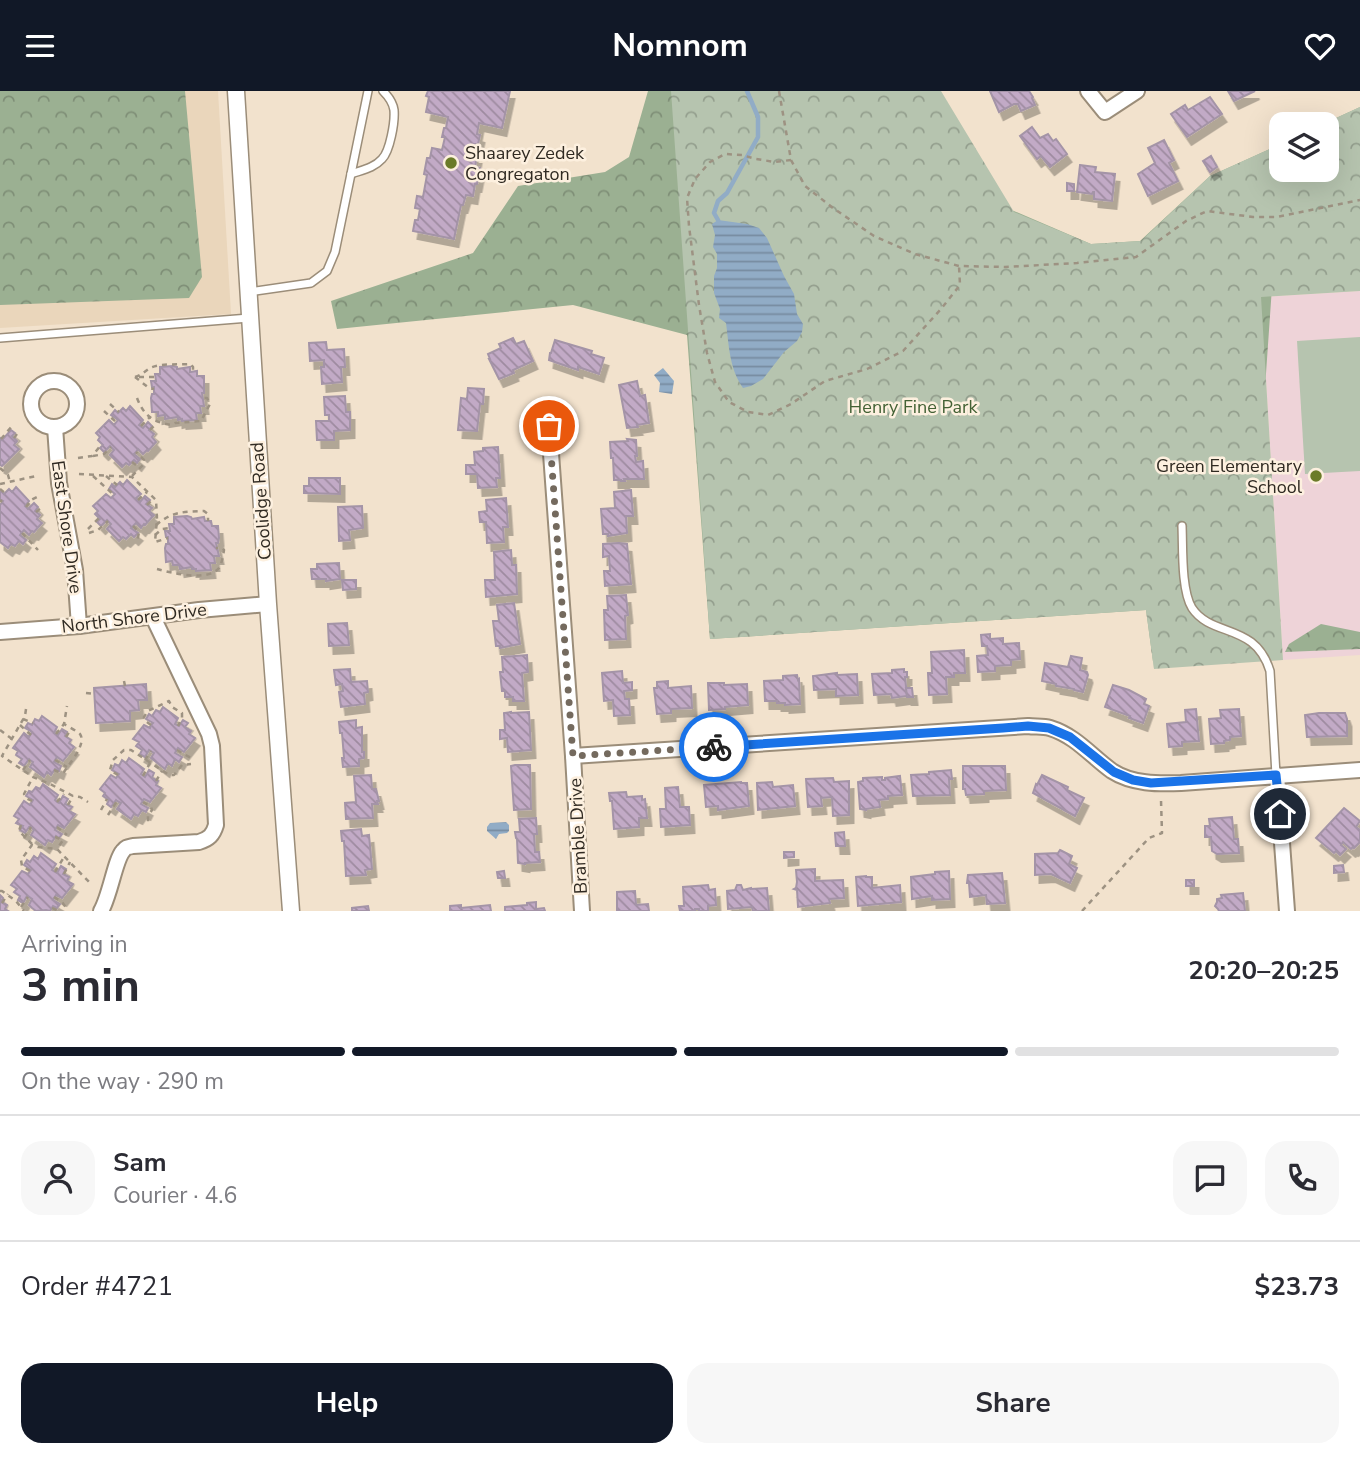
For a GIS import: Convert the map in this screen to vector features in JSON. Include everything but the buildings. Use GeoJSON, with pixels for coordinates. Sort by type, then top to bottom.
{"type":"FeatureCollection","features":[{"type":"Feature","properties":{"kind":"street","name":"Coolidge Road"},"geometry":{"type":"LineString","coordinates":[[236,91],[268,604],[291,911]]}},
{"type":"Feature","properties":{"kind":"street"},"geometry":{"type":"LineString","coordinates":[[1088,91],[1105,112],[1137,91]]}},
{"type":"Feature","properties":{"kind":"street","name":"Bramble Drive"},"geometry":{"type":"LineString","coordinates":[[549,426],[582,911]]}},
{"type":"Feature","properties":{"kind":"street","name":"East Shore Drive"},"geometry":{"type":"LineString","coordinates":[[55,427],[59,483],[75,570],[79,626]]}},
{"type":"Feature","properties":{"kind":"street","name":"North Shore Drive"},"geometry":{"type":"LineString","coordinates":[[0,632],[79,626],[268,604]]}},
{"type":"Feature","properties":{"kind":"street"},"geometry":{"type":"LineString","coordinates":[[101,911],[121,853],[126,848],[199,842],[207,839],[216,825],[209,734],[153,617]]}},
{"type":"Feature","properties":{"kind":"street"},"geometry":{"type":"LineString","coordinates":[[573,756],[1028,726],[1049,728],[1070,737],[1114,772],[1133,780],[1151,783],[1360,770]]}},
{"type":"Feature","properties":{"kind":"street"},"geometry":{"type":"LineString","coordinates":[[1276,775],[1287,911]]}},
{"type":"Feature","properties":{"kind":"lane"},"geometry":{"type":"LineString","coordinates":[[249,292],[311,283],[327,271],[335,252],[368,91]]}},
{"type":"Feature","properties":{"kind":"lane"},"geometry":{"type":"LineString","coordinates":[[351,174],[374,166],[383,158],[389,147],[394,111],[391,101],[383,91]]}},
{"type":"Feature","properties":{"kind":"lane"},"geometry":{"type":"LineString","coordinates":[[0,338],[249,317]]}},
{"type":"Feature","properties":{"kind":"lane"},"geometry":{"type":"LineString","coordinates":[[1182,526],[1185,582],[1191,607],[1208,621],[1248,639],[1266,658],[1270,671],[1276,775]]}},
{"type":"Feature","properties":{"kind":"path"},"geometry":{"type":"LineString","coordinates":[[779,91],[791,160],[805,186],[874,236],[915,254],[959,267],[1077,263],[1136,257],[1186,221],[1207,211],[1277,217],[1360,200]]}},
{"type":"Feature","properties":{"kind":"path"},"geometry":{"type":"LineString","coordinates":[[791,160],[775,162],[724,154],[710,162],[695,179],[687,198],[707,352],[715,382],[729,402],[748,412],[768,415],[791,404],[825,381],[867,369],[903,351],[960,285],[959,267]]}},
{"type":"Feature","properties":{"kind":"path"},"geometry":{"type":"LineString","coordinates":[[135,377],[151,367],[182,367],[190,364],[193,371]]}},
{"type":"Feature","properties":{"kind":"path"},"geometry":{"type":"LineString","coordinates":[[135,377],[155,377]]}},
{"type":"Feature","properties":{"kind":"path"},"geometry":{"type":"LineString","coordinates":[[135,377],[154,389]]}},
{"type":"Feature","properties":{"kind":"path"},"geometry":{"type":"LineString","coordinates":[[136,398],[150,417],[158,423],[171,425],[201,421],[210,404],[207,398],[202,398]]}},
{"type":"Feature","properties":{"kind":"path"},"geometry":{"type":"LineString","coordinates":[[110,404],[119,412]]}},
{"type":"Feature","properties":{"kind":"path"},"geometry":{"type":"LineString","coordinates":[[200,409],[206,414]]}},
{"type":"Feature","properties":{"kind":"path"},"geometry":{"type":"LineString","coordinates":[[104,411],[116,422]]}},
{"type":"Feature","properties":{"kind":"path"},"geometry":{"type":"LineString","coordinates":[[150,431],[161,415]]}},
{"type":"Feature","properties":{"kind":"path"},"geometry":{"type":"LineString","coordinates":[[141,426],[150,417]]}},
{"type":"Feature","properties":{"kind":"path"},"geometry":{"type":"LineString","coordinates":[[173,417],[173,423]]}},
{"type":"Feature","properties":{"kind":"path"},"geometry":{"type":"LineString","coordinates":[[1,439],[13,425]]}},
{"type":"Feature","properties":{"kind":"path"},"geometry":{"type":"LineString","coordinates":[[14,438],[19,431]]}},
{"type":"Feature","properties":{"kind":"path"},"geometry":{"type":"LineString","coordinates":[[92,456],[102,444]]}},
{"type":"Feature","properties":{"kind":"path"},"geometry":{"type":"LineString","coordinates":[[78,459],[104,454],[111,447]]}},
{"type":"Feature","properties":{"kind":"path"},"geometry":{"type":"LineString","coordinates":[[132,477],[144,460],[136,452]]}},
{"type":"Feature","properties":{"kind":"path"},"geometry":{"type":"LineString","coordinates":[[132,462],[140,468]]}},
{"type":"Feature","properties":{"kind":"path"},"geometry":{"type":"LineString","coordinates":[[0,468],[8,475],[10,482]]}},
{"type":"Feature","properties":{"kind":"path"},"geometry":{"type":"LineString","coordinates":[[79,474],[132,477],[156,500],[155,542],[168,538]]}},
{"type":"Feature","properties":{"kind":"path"},"geometry":{"type":"LineString","coordinates":[[92,475],[114,495]]}},
{"type":"Feature","properties":{"kind":"path"},"geometry":{"type":"LineString","coordinates":[[105,475],[117,485]]}},
{"type":"Feature","properties":{"kind":"path"},"geometry":{"type":"LineString","coordinates":[[5,493],[1,484],[36,476]]}},
{"type":"Feature","properties":{"kind":"path"},"geometry":{"type":"LineString","coordinates":[[138,500],[147,492]]}},
{"type":"Feature","properties":{"kind":"path"},"geometry":{"type":"LineString","coordinates":[[26,507],[39,496]]}},
{"type":"Feature","properties":{"kind":"path"},"geometry":{"type":"LineString","coordinates":[[147,505],[154,498]]}},
{"type":"Feature","properties":{"kind":"path"},"geometry":{"type":"LineString","coordinates":[[36,512],[42,507]]}},
{"type":"Feature","properties":{"kind":"path"},"geometry":{"type":"LineString","coordinates":[[196,512],[197,519]]}},
{"type":"Feature","properties":{"kind":"path"},"geometry":{"type":"LineString","coordinates":[[156,525],[175,513],[204,512],[208,514],[208,521]]}},
{"type":"Feature","properties":{"kind":"path"},"geometry":{"type":"LineString","coordinates":[[99,518],[89,531],[99,530],[108,521]]}},
{"type":"Feature","properties":{"kind":"path"},"geometry":{"type":"LineString","coordinates":[[130,535],[137,542],[139,532],[133,526]]}},
{"type":"Feature","properties":{"kind":"path"},"geometry":{"type":"LineString","coordinates":[[155,535],[162,529],[170,528]]}},
{"type":"Feature","properties":{"kind":"path"},"geometry":{"type":"LineString","coordinates":[[22,533],[38,550]]}},
{"type":"Feature","properties":{"kind":"path"},"geometry":{"type":"LineString","coordinates":[[157,569],[186,575],[213,573],[219,568],[224,550],[216,548]]}},
{"type":"Feature","properties":{"kind":"path"},"geometry":{"type":"LineString","coordinates":[[215,560],[222,560]]}},
{"type":"Feature","properties":{"kind":"path"},"geometry":{"type":"LineString","coordinates":[[173,573],[176,566]]}},
{"type":"Feature","properties":{"kind":"path"},"geometry":{"type":"LineString","coordinates":[[186,575],[187,567]]}},
{"type":"Feature","properties":{"kind":"path"},"geometry":{"type":"LineString","coordinates":[[124,681],[125,686]]}},
{"type":"Feature","properties":{"kind":"path"},"geometry":{"type":"LineString","coordinates":[[86,693],[95,694]]}},
{"type":"Feature","properties":{"kind":"path"},"geometry":{"type":"LineString","coordinates":[[151,725],[144,720],[148,711],[169,701],[172,707],[182,713],[178,726]]}},
{"type":"Feature","properties":{"kind":"path"},"geometry":{"type":"LineString","coordinates":[[56,734],[64,724],[66,706]]}},
{"type":"Feature","properties":{"kind":"path"},"geometry":{"type":"LineString","coordinates":[[26,709],[1,757],[33,777],[88,802]]}},
{"type":"Feature","properties":{"kind":"path"},"geometry":{"type":"LineString","coordinates":[[148,711],[153,714]]}},
{"type":"Feature","properties":{"kind":"path"},"geometry":{"type":"LineString","coordinates":[[23,719],[33,723]]}},
{"type":"Feature","properties":{"kind":"path"},"geometry":{"type":"LineString","coordinates":[[54,770],[61,773],[82,745],[80,734],[64,724]]}},
{"type":"Feature","properties":{"kind":"path"},"geometry":{"type":"LineString","coordinates":[[20,725],[30,735]]}},
{"type":"Feature","properties":{"kind":"path"},"geometry":{"type":"LineString","coordinates":[[66,737],[71,729]]}},
{"type":"Feature","properties":{"kind":"path"},"geometry":{"type":"LineString","coordinates":[[0,730],[12,739]]}},
{"type":"Feature","properties":{"kind":"path"},"geometry":{"type":"LineString","coordinates":[[137,755],[141,749]]}},
{"type":"Feature","properties":{"kind":"path"},"geometry":{"type":"LineString","coordinates":[[118,775],[110,770],[113,760],[124,750],[131,750],[169,775],[174,775],[182,765]]}},
{"type":"Feature","properties":{"kind":"path"},"geometry":{"type":"LineString","coordinates":[[177,750],[191,758]]}},
{"type":"Feature","properties":{"kind":"path"},"geometry":{"type":"LineString","coordinates":[[145,760],[151,751]]}},
{"type":"Feature","properties":{"kind":"path"},"geometry":{"type":"LineString","coordinates":[[15,765],[21,758]]}},
{"type":"Feature","properties":{"kind":"path"},"geometry":{"type":"LineString","coordinates":[[23,770],[30,760]]}},
{"type":"Feature","properties":{"kind":"path"},"geometry":{"type":"LineString","coordinates":[[55,760],[67,767]]}},
{"type":"Feature","properties":{"kind":"path"},"geometry":{"type":"LineString","coordinates":[[113,760],[120,765]]}},
{"type":"Feature","properties":{"kind":"path"},"geometry":{"type":"LineString","coordinates":[[174,762],[191,764]]}},
{"type":"Feature","properties":{"kind":"path"},"geometry":{"type":"LineString","coordinates":[[143,776],[150,763]]}},
{"type":"Feature","properties":{"kind":"path"},"geometry":{"type":"LineString","coordinates":[[156,781],[162,771]]}},
{"type":"Feature","properties":{"kind":"path"},"geometry":{"type":"LineString","coordinates":[[32,801],[24,794],[33,777]]}},
{"type":"Feature","properties":{"kind":"path"},"geometry":{"type":"LineString","coordinates":[[29,788],[33,791]]}},
{"type":"Feature","properties":{"kind":"path"},"geometry":{"type":"LineString","coordinates":[[57,802],[65,792]]}},
{"type":"Feature","properties":{"kind":"path"},"geometry":{"type":"LineString","coordinates":[[68,805],[73,796]]}},
{"type":"Feature","properties":{"kind":"path"},"geometry":{"type":"LineString","coordinates":[[101,810],[107,799]]}},
{"type":"Feature","properties":{"kind":"path"},"geometry":{"type":"LineString","coordinates":[[1082,911],[1149,838],[1162,833],[1161,800]]}},
{"type":"Feature","properties":{"kind":"path"},"geometry":{"type":"LineString","coordinates":[[108,815],[117,801]]}},
{"type":"Feature","properties":{"kind":"path"},"geometry":{"type":"LineString","coordinates":[[143,801],[152,810],[148,823]]}},
{"type":"Feature","properties":{"kind":"path"},"geometry":{"type":"LineString","coordinates":[[141,812],[148,816]]}},
{"type":"Feature","properties":{"kind":"path"},"geometry":{"type":"LineString","coordinates":[[21,825],[19,831],[32,845],[57,849],[91,884]]}},
{"type":"Feature","properties":{"kind":"path"},"geometry":{"type":"LineString","coordinates":[[24,838],[31,827]]}},
{"type":"Feature","properties":{"kind":"path"},"geometry":{"type":"LineString","coordinates":[[57,827],[67,835]]}},
{"type":"Feature","properties":{"kind":"path"},"geometry":{"type":"LineString","coordinates":[[55,838],[63,841],[57,849]]}},
{"type":"Feature","properties":{"kind":"path"},"geometry":{"type":"LineString","coordinates":[[30,871],[22,866],[21,860],[32,845]]}},
{"type":"Feature","properties":{"kind":"path"},"geometry":{"type":"LineString","coordinates":[[24,856],[31,861]]}},
{"type":"Feature","properties":{"kind":"path"},"geometry":{"type":"LineString","coordinates":[[55,871],[65,856]]}},
{"type":"Feature","properties":{"kind":"path"},"geometry":{"type":"LineString","coordinates":[[64,874],[70,862]]}},
{"type":"Feature","properties":{"kind":"path"},"geometry":{"type":"LineString","coordinates":[[0,891],[8,894],[23,909],[28,897]]}},
{"type":"Feature","properties":{"kind":"path"},"geometry":{"type":"LineString","coordinates":[[2,903],[8,894]]}},
{"type":"Feature","properties":{"kind":"path"},"geometry":{"type":"LineString","coordinates":[[16,901],[19,895]]}},
{"type":"Feature","properties":{"kind":"path"},"geometry":{"type":"LineString","coordinates":[[54,897],[67,909]]}},
{"type":"Feature","properties":{"kind":"path"},"geometry":{"type":"LineString","coordinates":[[52,908],[59,911]]}},
{"type":"Feature","properties":{"kind":"shaded area"},"geometry":{"type":"Polygon","coordinates":[[[0,91],[218,91],[231,314],[0,328],[0,91]]]}},
{"type":"Feature","properties":{"kind":"shaded area","name":"Green Elementary School"},"geometry":{"type":"Polygon","coordinates":[[[1360,291],[1360,655],[1283,660],[1261,297],[1360,291]]]}},
{"type":"Feature","properties":{"kind":"green space"},"geometry":{"type":"Polygon","coordinates":[[[0,91],[185,91],[202,277],[189,298],[0,305],[0,91]]]}},
{"type":"Feature","properties":{"kind":"green space","name":"Henry Fine Park"},"geometry":{"type":"Polygon","coordinates":[[[648,91],[735,91],[1091,244],[1140,241],[1210,176],[1269,149],[1269,182],[1323,182],[1272,287],[1265,388],[1138,485],[1154,669],[1146,610],[710,639],[687,335],[573,305],[337,329],[331,301],[473,253],[518,186],[605,172],[629,157],[648,91]]]}},
{"type":"Feature","properties":{"kind":"green space","name":"Henry Fine Park"},"geometry":{"type":"Polygon","coordinates":[[[671,91],[941,91],[1014,212],[1091,244],[1141,241],[1210,176],[1269,149],[1269,182],[1339,182],[1339,117],[1360,107],[1360,291],[1261,297],[1283,660],[1154,669],[1146,610],[710,639],[671,91]]]}},
{"type":"Feature","properties":{"kind":"green space","name":"Henry Fine Park"},"geometry":{"type":"Polygon","coordinates":[[[1360,107],[1339,150],[1339,117],[1360,107]]]}},
{"type":"Feature","properties":{"kind":"green space"},"geometry":{"type":"Polygon","coordinates":[[[1360,337],[1360,471],[1305,474],[1297,341],[1360,337]]]}},
{"type":"Feature","properties":{"kind":"green space"},"geometry":{"type":"Polygon","coordinates":[[[1321,624],[1360,632],[1360,649],[1285,652],[1289,644],[1321,624]]]}},
{"type":"Feature","properties":{"kind":"water"},"geometry":{"type":"Polygon","coordinates":[[[718,220],[759,228],[767,238],[794,294],[797,314],[803,324],[797,341],[784,352],[763,379],[743,388],[732,364],[726,323],[719,318],[720,309],[714,293],[717,254],[713,247],[715,235],[712,224],[718,220]]]}},
{"type":"Feature","properties":{"kind":"water"},"geometry":{"type":"Polygon","coordinates":[[[663,368],[674,381],[672,394],[659,392],[660,383],[654,375],[663,368]]]}},
{"type":"Feature","properties":{"kind":"water"},"geometry":{"type":"Polygon","coordinates":[[[506,822],[509,831],[499,834],[496,839],[487,831],[490,823],[506,822]]]}},
{"type":"Feature","properties":{"kind":"waterway"},"geometry":{"type":"LineString","coordinates":[[718,220],[714,213],[718,201],[727,193],[758,137],[758,117],[747,91]]}},
{"type":"Feature","properties":{"kind":"way so far"},"geometry":{"type":"LineString","coordinates":[[549,426],[573,756],[714,747]]}},
{"type":"Feature","properties":{"kind":"place","name":"Shaarey Zedek Congregaton"},"geometry":{"type":"Point","coordinates":[451,163]}},
{"type":"Feature","properties":{"kind":"place","name":"Green Elementary School"},"geometry":{"type":"Point","coordinates":[1316,476]}},
{"type":"Feature","properties":{"kind":"route"},"geometry":{"type":"LineString","coordinates":[[714,747],[1028,726],[1049,728],[1070,737],[1114,772],[1133,780],[1181,783],[1276,775],[1280,814]]}}]}
